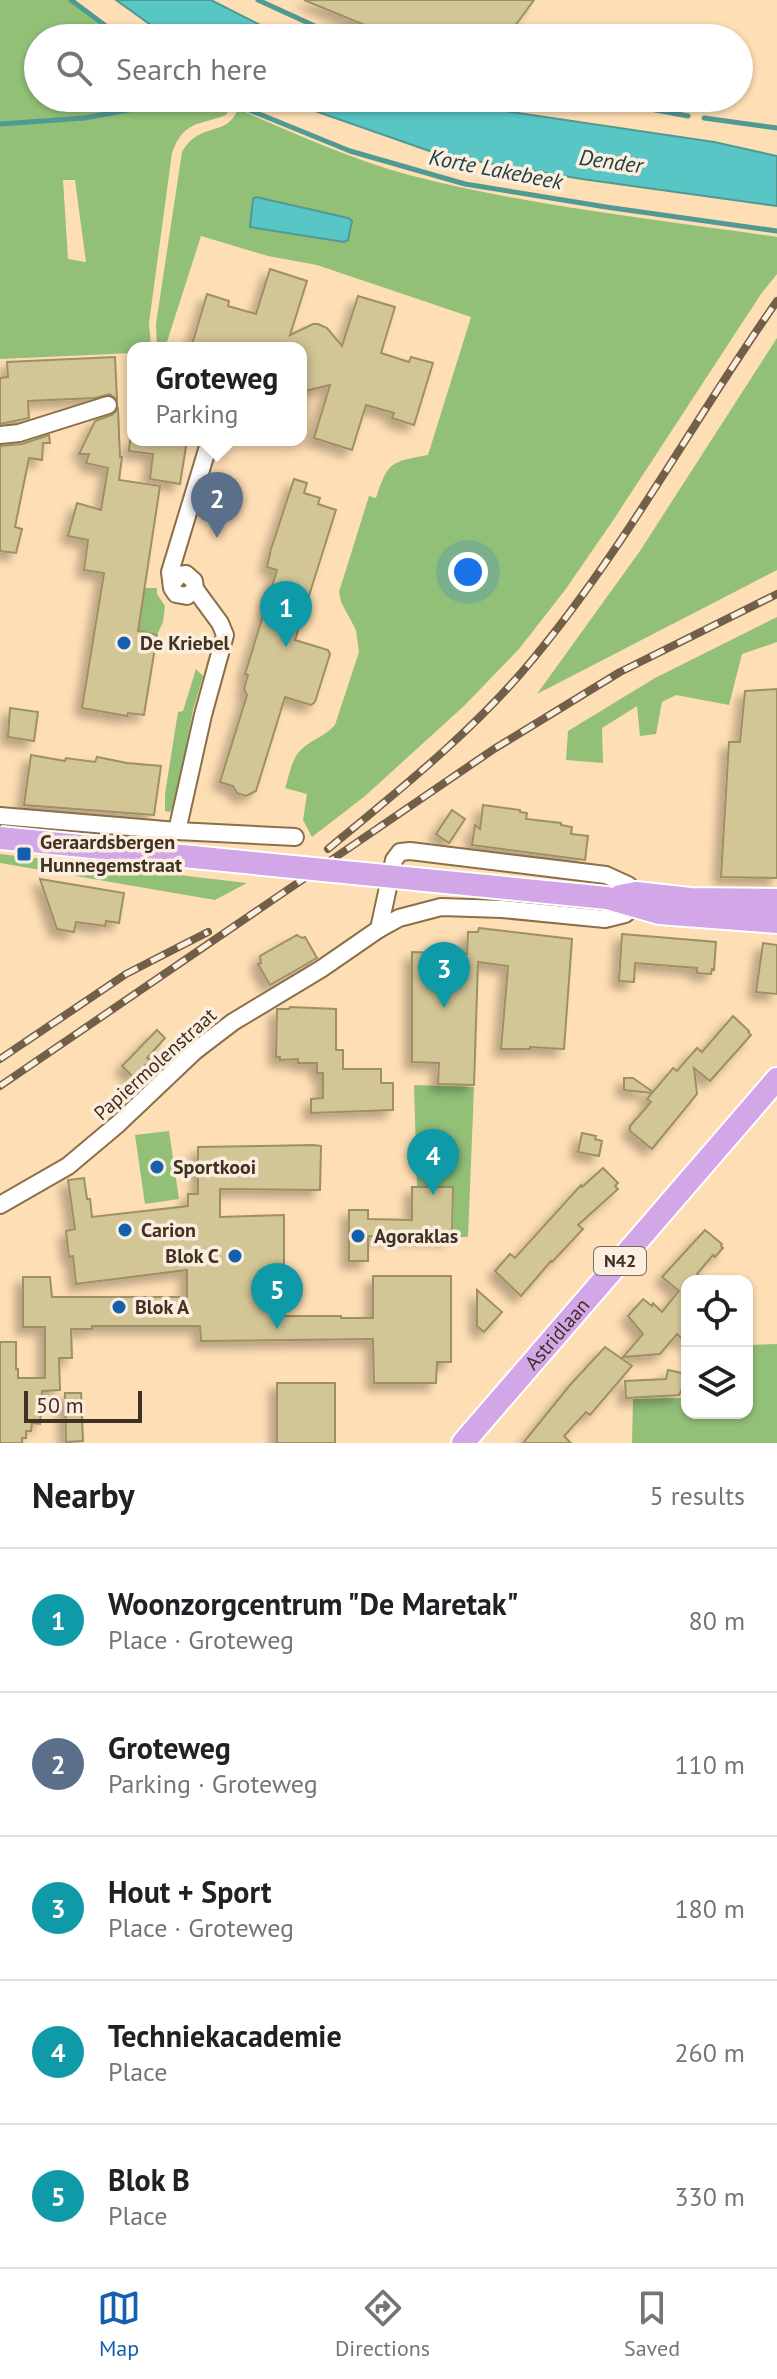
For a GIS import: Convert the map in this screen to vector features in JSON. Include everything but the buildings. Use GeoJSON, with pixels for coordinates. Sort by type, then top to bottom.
{"type":"FeatureCollection","features":[{"type":"Feature","properties":{"kind":"main road"},"geometry":{"type":"LineString","coordinates":[[0,838],[607,898],[777,900]]}},
{"type":"Feature","properties":{"kind":"main road"},"geometry":{"type":"LineString","coordinates":[[635,900],[659,913],[777,922]]}},
{"type":"Feature","properties":{"kind":"main road","name":"Astridlaan"},"geometry":{"type":"LineString","coordinates":[[463,1443],[777,1079]]}},
{"type":"Feature","properties":{"kind":"street"},"geometry":{"type":"LineString","coordinates":[[0,435],[19,433],[108,405]]}},
{"type":"Feature","properties":{"kind":"street"},"geometry":{"type":"LineString","coordinates":[[177,831],[225,635],[220,623],[170,572],[208,446]]}},
{"type":"Feature","properties":{"kind":"street"},"geometry":{"type":"LineString","coordinates":[[0,816],[295,837]]}},
{"type":"Feature","properties":{"kind":"street"},"geometry":{"type":"LineString","coordinates":[[379,929],[394,860],[400,852],[606,875],[628,885],[635,900]]}},
{"type":"Feature","properties":{"kind":"street","name":"Papiermolenstraat"},"geometry":{"type":"LineString","coordinates":[[0,1205],[68,1166],[118,1124],[195,1051],[233,1022],[321,969],[379,929],[416,912],[441,907],[502,909],[605,919],[625,914],[635,900]]}},
{"type":"Feature","properties":{"kind":"green space"},"geometry":{"type":"Polygon","coordinates":[[[0,0],[71,0],[103,24],[24,24],[24,112],[228,112],[187,129],[172,153],[149,323],[151,342],[127,342],[127,353],[0,359],[0,0]],[[63,180],[68,259],[86,262],[75,180],[63,180]]]}},
{"type":"Feature","properties":{"kind":"green space"},"geometry":{"type":"Polygon","coordinates":[[[236,112],[245,112],[365,161],[454,186],[592,211],[777,237],[777,274],[565,590],[519,649],[464,706],[365,796],[312,837],[303,820],[307,794],[285,788],[299,752],[335,725],[359,652],[356,630],[339,592],[369,496],[376,498],[384,477],[393,465],[428,455],[471,317],[317,265],[268,256],[201,236],[167,342],[157,342],[156,324],[182,152],[197,136],[227,124],[236,112]]]}},
{"type":"Feature","properties":{"kind":"green space"},"geometry":{"type":"Polygon","coordinates":[[[777,338],[777,570],[537,694],[640,551],[777,338]]]}},
{"type":"Feature","properties":{"kind":"green space"},"geometry":{"type":"Polygon","coordinates":[[[145,588],[157,588],[157,594],[165,606],[157,635],[138,632],[145,588]]]}},
{"type":"Feature","properties":{"kind":"green space"},"geometry":{"type":"Polygon","coordinates":[[[777,617],[777,642],[742,654],[729,705],[676,695],[662,702],[656,734],[640,736],[637,706],[602,728],[603,763],[566,760],[568,731],[655,678],[777,617]]]}},
{"type":"Feature","properties":{"kind":"green space"},"geometry":{"type":"Polygon","coordinates":[[[196,669],[203,676],[193,710],[176,801],[170,812],[165,811],[178,712],[183,711],[196,669]]]}},
{"type":"Feature","properties":{"kind":"green space"},"geometry":{"type":"Polygon","coordinates":[[[0,854],[247,883],[215,900],[0,863],[0,854]]]}},
{"type":"Feature","properties":{"kind":"green space"},"geometry":{"type":"Polygon","coordinates":[[[414,1085],[474,1087],[468,1237],[453,1237],[454,1187],[417,1186],[414,1085]]]}},
{"type":"Feature","properties":{"kind":"green space","name":"Sportkooi"},"geometry":{"type":"Polygon","coordinates":[[[169,1131],[179,1199],[145,1204],[135,1135],[169,1131]]]}},
{"type":"Feature","properties":{"kind":"green space"},"geometry":{"type":"Polygon","coordinates":[[[777,1344],[777,1443],[632,1443],[633,1399],[681,1398],[681,1419],[753,1419],[753,1345],[777,1344]]]}},
{"type":"Feature","properties":{"kind":"water"},"geometry":{"type":"Polygon","coordinates":[[[116,0],[211,0],[258,24],[149,24],[116,0]]]}},
{"type":"Feature","properties":{"kind":"water","name":"Dender"},"geometry":{"type":"Polygon","coordinates":[[[318,112],[511,112],[714,142],[777,156],[777,206],[582,179],[441,155],[318,112]]]}},
{"type":"Feature","properties":{"kind":"water"},"geometry":{"type":"Polygon","coordinates":[[[256,197],[348,218],[352,221],[348,240],[344,242],[250,227],[253,199],[256,197]]]}},
{"type":"Feature","properties":{"kind":"waterway","name":"Korte Lakebeek"},"geometry":{"type":"LineString","coordinates":[[71,0],[103,24]]}},
{"type":"Feature","properties":{"kind":"waterway"},"geometry":{"type":"LineString","coordinates":[[258,0],[310,24]]}},
{"type":"Feature","properties":{"kind":"waterway"},"geometry":{"type":"LineString","coordinates":[[0,124],[85,118],[117,112]]}},
{"type":"Feature","properties":{"kind":"waterway","name":"Korte Lakebeek"},"geometry":{"type":"LineString","coordinates":[[254,112],[350,151],[465,184],[777,231]]}},
{"type":"Feature","properties":{"kind":"waterway"},"geometry":{"type":"LineString","coordinates":[[666,112],[688,116]]}},
{"type":"Feature","properties":{"kind":"waterway"},"geometry":{"type":"LineString","coordinates":[[704,118],[777,128]]}},
{"type":"Feature","properties":{"kind":"railway"},"geometry":{"type":"LineString","coordinates":[[328,849],[461,735],[533,659],[629,528],[777,301]]}},
{"type":"Feature","properties":{"kind":"railway"},"geometry":{"type":"LineString","coordinates":[[0,1086],[494,749],[620,672],[777,594]]}},
{"type":"Feature","properties":{"kind":"railway"},"geometry":{"type":"LineString","coordinates":[[0,1059],[126,974],[208,932]]}},
{"type":"Feature","properties":{"kind":"place","name":"Groteweg"},"geometry":{"type":"Point","coordinates":[217,538]}},
{"type":"Feature","properties":{"kind":"place","name":"De Kriebel"},"geometry":{"type":"Point","coordinates":[124,643]}},
{"type":"Feature","properties":{"kind":"place","name":"Woonzorgcentrum \"De Maretak\""},"geometry":{"type":"Point","coordinates":[286,647]}},
{"type":"Feature","properties":{"kind":"place","name":"Geraardsbergen Hunnegemstraat"},"geometry":{"type":"Point","coordinates":[24,854]}},
{"type":"Feature","properties":{"kind":"place","name":"Hout + Sport"},"geometry":{"type":"Point","coordinates":[444,1008]}},
{"type":"Feature","properties":{"kind":"place","name":"Sportkooi"},"geometry":{"type":"Point","coordinates":[157,1167]}},
{"type":"Feature","properties":{"kind":"place","name":"Techniekacademie"},"geometry":{"type":"Point","coordinates":[433,1195]}},
{"type":"Feature","properties":{"kind":"place","name":"Carion"},"geometry":{"type":"Point","coordinates":[125,1230]}},
{"type":"Feature","properties":{"kind":"place","name":"Agoraklas"},"geometry":{"type":"Point","coordinates":[358,1236]}},
{"type":"Feature","properties":{"kind":"place","name":"Blok C"},"geometry":{"type":"Point","coordinates":[235,1256]}},
{"type":"Feature","properties":{"kind":"place","name":"Blok A"},"geometry":{"type":"Point","coordinates":[119,1307]}},
{"type":"Feature","properties":{"kind":"place","name":"Blok B"},"geometry":{"type":"Point","coordinates":[277,1329]}}]}
